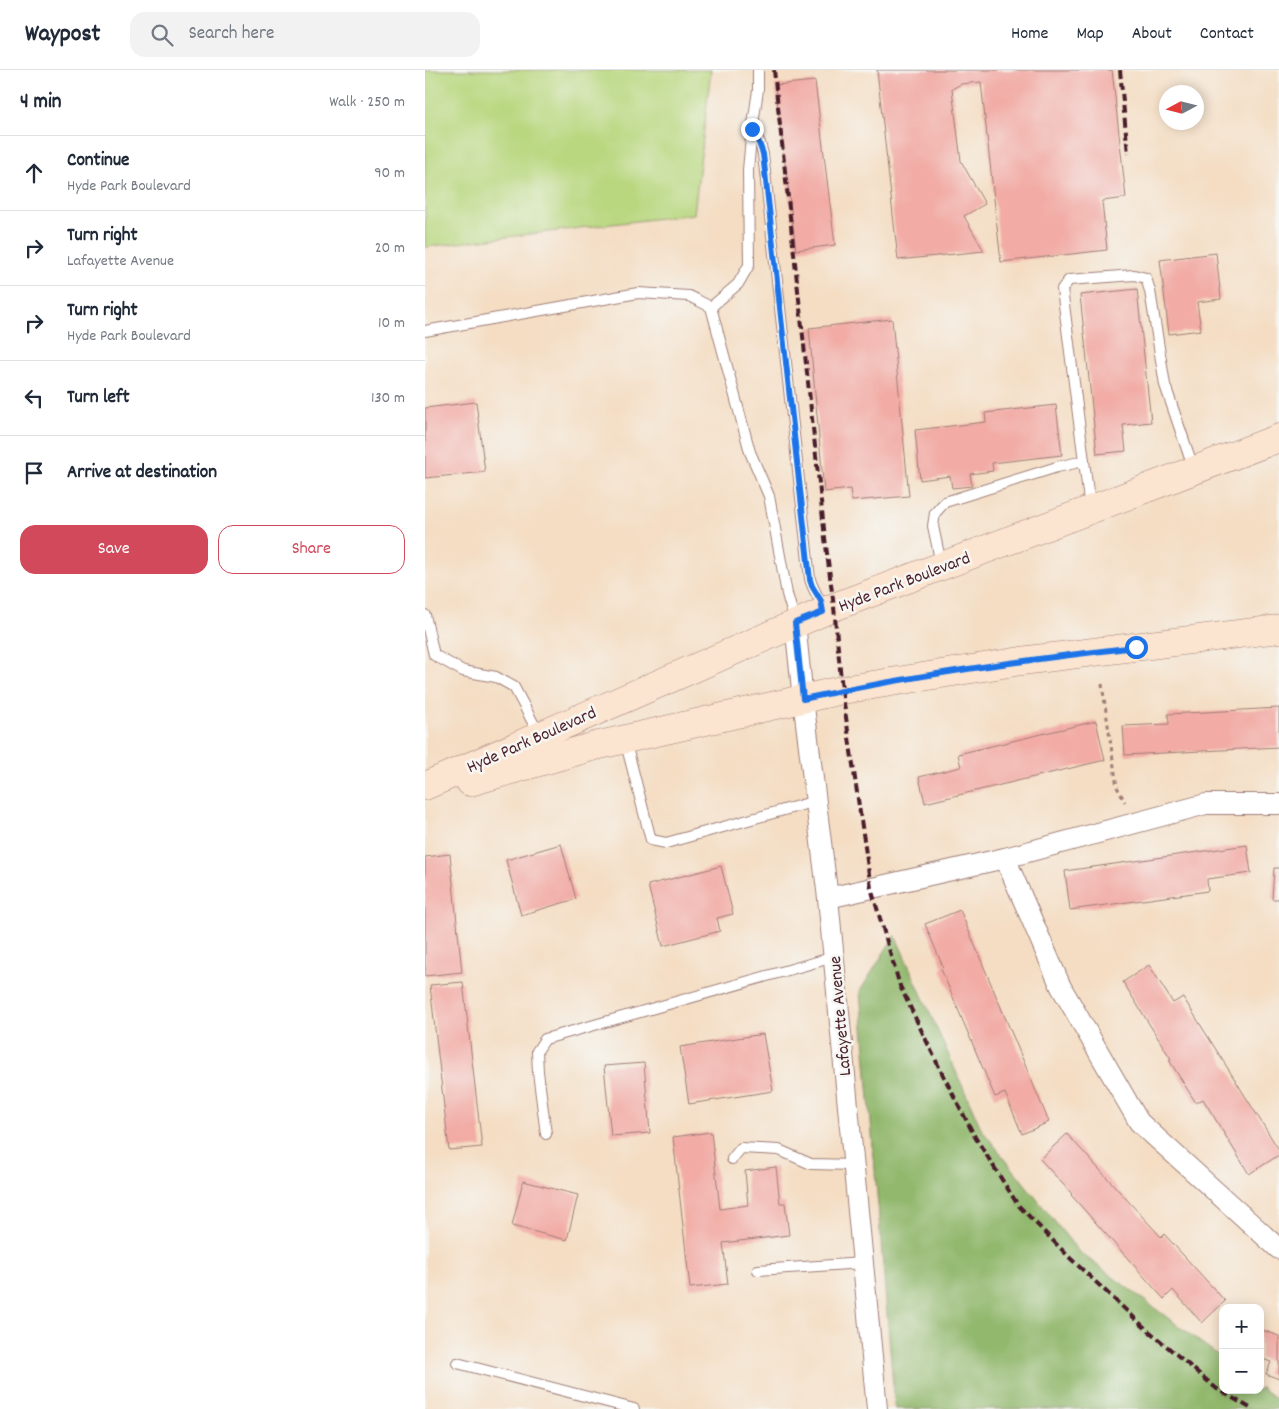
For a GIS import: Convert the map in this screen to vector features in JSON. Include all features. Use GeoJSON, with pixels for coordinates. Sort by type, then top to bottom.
{"type":"FeatureCollection","features":[{"type":"Feature","properties":{"kind":"main road","name":"Hyde Park Boulevard"},"geometry":{"type":"LineString","coordinates":[[425,786],[795,623],[1279,438]]}},
{"type":"Feature","properties":{"kind":"main road","name":"Hyde Park Boulevard"},"geometry":{"type":"LineString","coordinates":[[425,796],[549,759],[843,690],[1021,661],[1279,629]]}},
{"type":"Feature","properties":{"kind":"street","name":"Lafayette Avenue"},"geometry":{"type":"LineString","coordinates":[[795,623],[828,898],[877,1409]]}},
{"type":"Feature","properties":{"kind":"street"},"geometry":{"type":"LineString","coordinates":[[828,898],[1005,858],[1206,804],[1279,804]]}},
{"type":"Feature","properties":{"kind":"street"},"geometry":{"type":"LineString","coordinates":[[1005,858],[1061,987],[1139,1122],[1279,1249]]}},
{"type":"Feature","properties":{"kind":"lane"},"geometry":{"type":"LineString","coordinates":[[711,307],[737,284],[749,265],[748,170],[758,90],[758,70]]}},
{"type":"Feature","properties":{"kind":"lane"},"geometry":{"type":"LineString","coordinates":[[752,129],[763,154],[810,580],[821,601],[823,612]]}},
{"type":"Feature","properties":{"kind":"lane"},"geometry":{"type":"LineString","coordinates":[[1090,510],[1061,289],[1069,280],[1133,275],[1146,278],[1165,385],[1194,470]]}},
{"type":"Feature","properties":{"kind":"lane"},"geometry":{"type":"LineString","coordinates":[[425,331],[638,293],[689,296],[711,307],[750,452],[769,496],[787,594],[795,623]]}},
{"type":"Feature","properties":{"kind":"lane"},"geometry":{"type":"LineString","coordinates":[[942,566],[933,526],[935,513],[945,502],[1057,467],[1083,461]]}},
{"type":"Feature","properties":{"kind":"lane"},"geometry":{"type":"LineString","coordinates":[[425,615],[434,654],[463,671],[496,677],[514,687],[539,736]]}},
{"type":"Feature","properties":{"kind":"lane"},"geometry":{"type":"LineString","coordinates":[[624,740],[651,840],[666,843],[816,801]]}},
{"type":"Feature","properties":{"kind":"lane"},"geometry":{"type":"LineString","coordinates":[[545,1134],[537,1051],[545,1039],[834,957]]}},
{"type":"Feature","properties":{"kind":"lane"},"geometry":{"type":"LineString","coordinates":[[732,1159],[741,1148],[779,1150],[811,1164],[854,1165]]}},
{"type":"Feature","properties":{"kind":"lane"},"geometry":{"type":"LineString","coordinates":[[758,1270],[863,1263]]}},
{"type":"Feature","properties":{"kind":"lane"},"geometry":{"type":"LineString","coordinates":[[457,1363],[635,1409]]}},
{"type":"Feature","properties":{"kind":"path"},"geometry":{"type":"LineString","coordinates":[[1102,684],[1117,787],[1136,823]]}},
{"type":"Feature","properties":{"kind":"green space"},"geometry":{"type":"Polygon","coordinates":[[[425,70],[711,70],[694,214],[425,247],[425,70]]]}},
{"type":"Feature","properties":{"kind":"green space"},"geometry":{"type":"Polygon","coordinates":[[[895,935],[982,1130],[1078,1251],[1219,1356],[1219,1394],[1264,1394],[1264,1390],[1279,1401],[1279,1409],[895,1409],[860,991],[895,935]]]}},
{"type":"Feature","properties":{"kind":"building"},"geometry":{"type":"Polygon","coordinates":[[[877,70],[1112,70],[1126,198],[1102,201],[1107,250],[1001,262],[981,82],[961,84],[952,89],[961,161],[985,204],[964,216],[984,251],[898,260],[877,70]]]}},
{"type":"Feature","properties":{"kind":"building"},"geometry":{"type":"Polygon","coordinates":[[[815,81],[835,245],[796,250],[775,85],[815,81]]]}},
{"type":"Feature","properties":{"kind":"building"},"geometry":{"type":"Polygon","coordinates":[[[1216,253],[1221,299],[1197,302],[1201,330],[1169,334],[1160,260],[1216,253]]]}},
{"type":"Feature","properties":{"kind":"building"},"geometry":{"type":"Polygon","coordinates":[[[1137,289],[1151,422],[1123,425],[1126,451],[1097,454],[1080,295],[1137,289]]]}},
{"type":"Feature","properties":{"kind":"building"},"geometry":{"type":"Polygon","coordinates":[[[892,319],[909,496],[852,501],[850,489],[824,492],[809,328],[892,319]]]}},
{"type":"Feature","properties":{"kind":"building"},"geometry":{"type":"Polygon","coordinates":[[[476,402],[485,472],[425,478],[425,408],[476,402]]]}},
{"type":"Feature","properties":{"kind":"building"},"geometry":{"type":"Polygon","coordinates":[[[1056,405],[1062,455],[992,463],[993,471],[970,474],[972,486],[952,488],[950,476],[920,480],[915,430],[986,422],[985,413],[1056,405]]]}},
{"type":"Feature","properties":{"kind":"building"},"geometry":{"type":"Polygon","coordinates":[[[1279,708],[1279,747],[1125,755],[1123,726],[1169,724],[1168,714],[1279,708]]]}},
{"type":"Feature","properties":{"kind":"building"},"geometry":{"type":"Polygon","coordinates":[[[1096,721],[1105,760],[925,803],[919,777],[961,767],[958,754],[1096,721]]]}},
{"type":"Feature","properties":{"kind":"building"},"geometry":{"type":"Polygon","coordinates":[[[561,844],[576,899],[521,915],[506,860],[561,844]]]}},
{"type":"Feature","properties":{"kind":"building"},"geometry":{"type":"Polygon","coordinates":[[[1247,845],[1251,873],[1207,879],[1208,891],[1070,910],[1065,871],[1247,845]]]}},
{"type":"Feature","properties":{"kind":"building"},"geometry":{"type":"Polygon","coordinates":[[[450,854],[462,972],[425,976],[425,857],[450,854]]]}},
{"type":"Feature","properties":{"kind":"building"},"geometry":{"type":"Polygon","coordinates":[[[721,866],[733,914],[717,918],[720,931],[663,946],[648,885],[721,866]]]}},
{"type":"Feature","properties":{"kind":"building"},"geometry":{"type":"Polygon","coordinates":[[[1274,868],[1279,868],[1279,899],[1272,899],[1274,868]]]}},
{"type":"Feature","properties":{"kind":"building"},"geometry":{"type":"Polygon","coordinates":[[[960,910],[1049,1122],[1022,1134],[1005,1093],[995,1097],[941,969],[943,967],[925,924],[960,910]]]}},
{"type":"Feature","properties":{"kind":"building"},"geometry":{"type":"Polygon","coordinates":[[[1149,965],[1173,1003],[1183,997],[1279,1150],[1279,1155],[1249,1174],[1203,1099],[1196,1103],[1123,982],[1149,965]]]}},
{"type":"Feature","properties":{"kind":"building"},"geometry":{"type":"Polygon","coordinates":[[[463,982],[482,1147],[449,1150],[430,985],[463,982]]]}},
{"type":"Feature","properties":{"kind":"building"},"geometry":{"type":"Polygon","coordinates":[[[763,1034],[773,1091],[689,1104],[680,1047],[763,1034]]]}},
{"type":"Feature","properties":{"kind":"building"},"geometry":{"type":"Polygon","coordinates":[[[644,1063],[650,1133],[611,1136],[604,1066],[644,1063]]]}},
{"type":"Feature","properties":{"kind":"building"},"geometry":{"type":"Polygon","coordinates":[[[711,1132],[720,1209],[748,1205],[745,1171],[776,1167],[780,1203],[785,1203],[789,1235],[723,1243],[728,1284],[690,1288],[673,1137],[711,1132]]]}},
{"type":"Feature","properties":{"kind":"building"},"geometry":{"type":"Polygon","coordinates":[[[1067,1134],[1161,1237],[1164,1234],[1225,1301],[1219,1304],[1219,1307],[1202,1323],[1173,1290],[1164,1299],[1040,1159],[1067,1134]]]}},
{"type":"Feature","properties":{"kind":"building"},"geometry":{"type":"Polygon","coordinates":[[[523,1181],[578,1195],[567,1240],[512,1226],[523,1181]]]}},
{"type":"Feature","properties":{"kind":"building"},"geometry":{"type":"Polygon","coordinates":[[[1264,1330],[1279,1336],[1279,1379],[1266,1374],[1271,1362],[1264,1359],[1264,1330]]]}},
{"type":"Feature","properties":{"kind":"railway"},"geometry":{"type":"LineString","coordinates":[[774,70],[842,690],[871,888],[900,986],[975,1137],[1018,1205],[1071,1259],[1143,1326],[1217,1389],[1252,1409]]}},
{"type":"Feature","properties":{"kind":"railway"},"geometry":{"type":"LineString","coordinates":[[1120,70],[1128,154]]}},
{"type":"Feature","properties":{"kind":"route"},"geometry":{"type":"LineString","coordinates":[[752,129],[763,154],[810,580],[821,601],[823,612],[795,623],[803,699],[843,690],[1021,661],[1136,647]]}}]}
